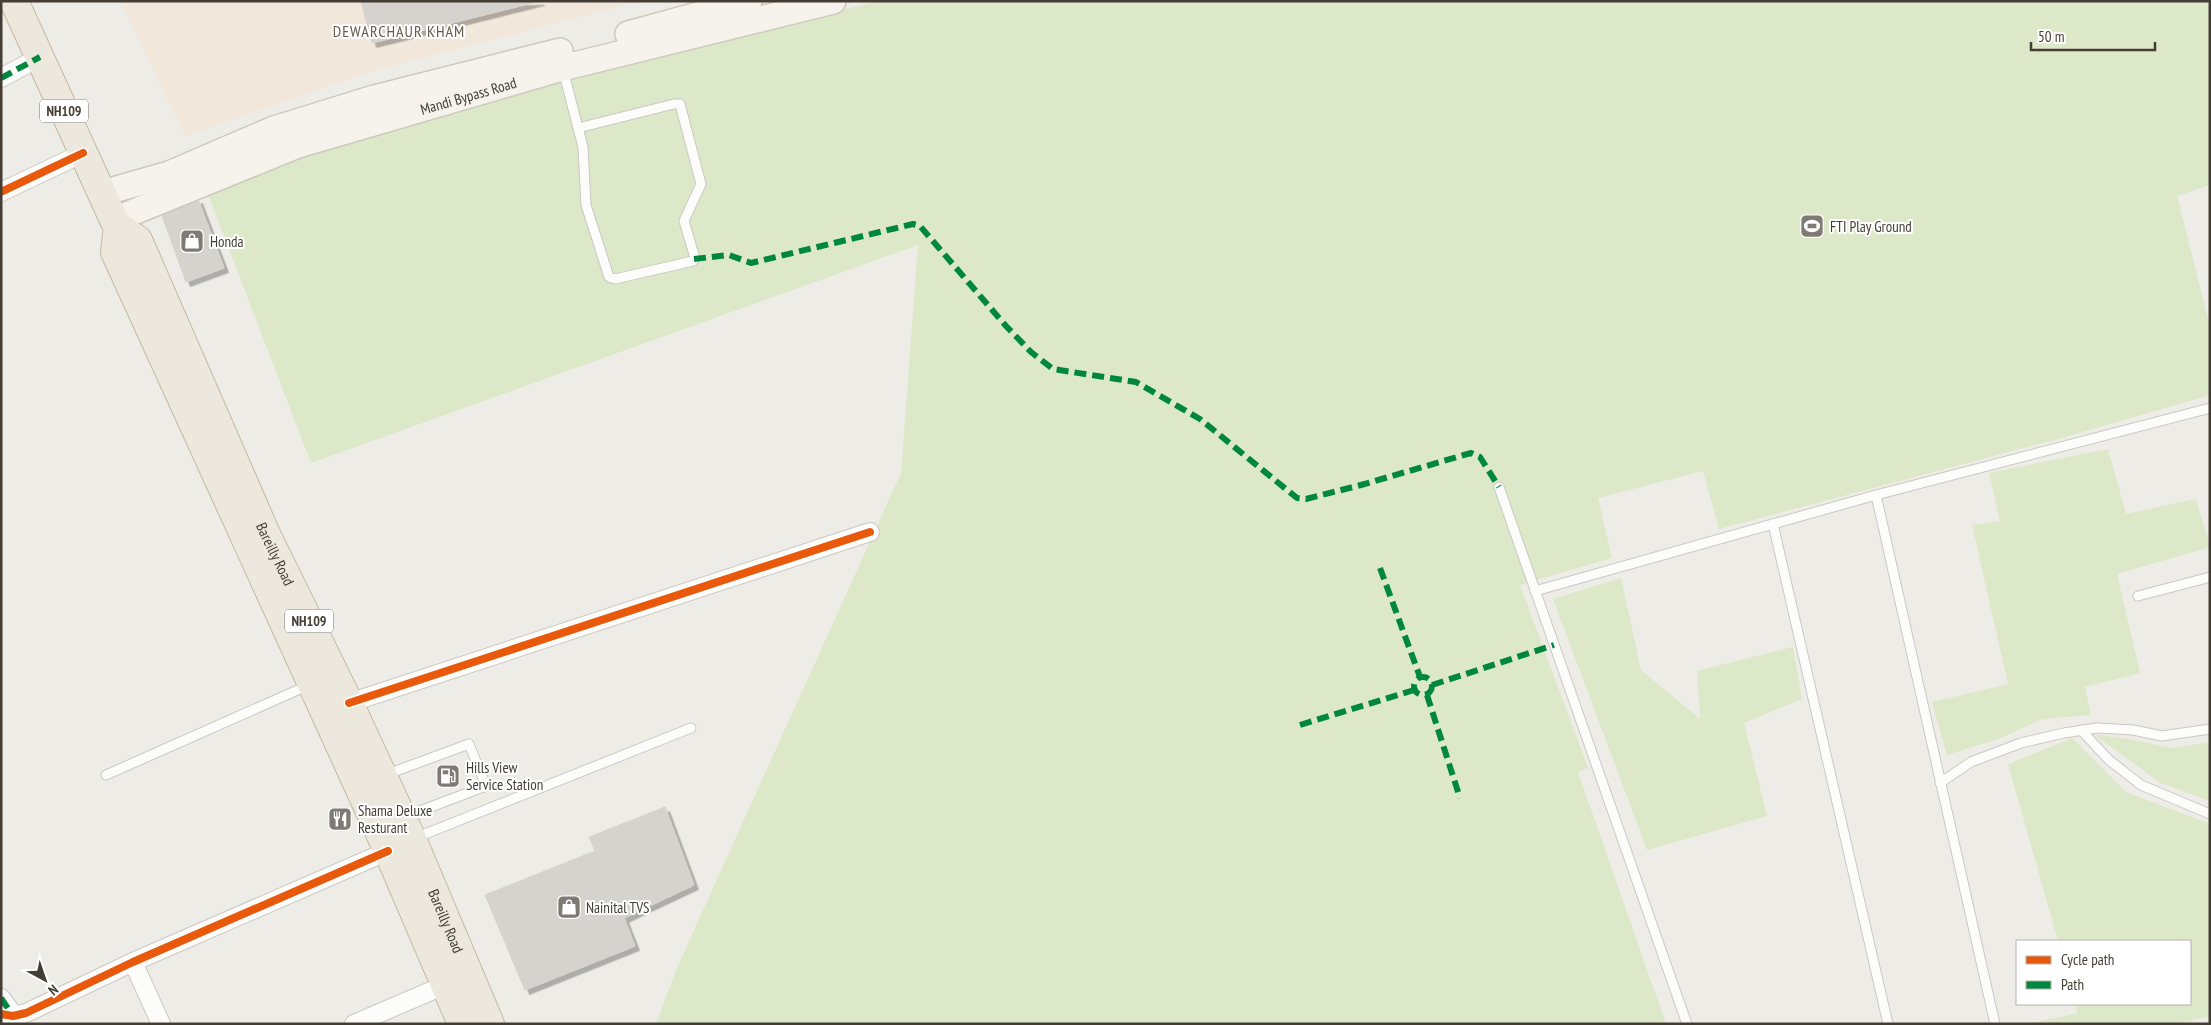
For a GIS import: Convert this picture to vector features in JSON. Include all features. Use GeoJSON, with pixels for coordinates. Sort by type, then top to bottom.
{"type":"FeatureCollection","features":[{"type":"Feature","properties":{"kind":"highway","name":"Bareilly Road"},"geometry":{"type":"LineString","coordinates":[[14,1],[116,223],[115,252],[388,851],[462,1024]]}},
{"type":"Feature","properties":{"kind":"highway","name":"Bareilly Road"},"geometry":{"type":"LineString","coordinates":[[116,223],[138,240],[266,534],[349,703],[407,829],[490,1024]]}},
{"type":"Feature","properties":{"kind":"highway"},"geometry":{"type":"LineString","coordinates":[[388,851],[407,829]]}},
{"type":"Feature","properties":{"kind":"main road","name":"Mandi Bypass Road"},"geometry":{"type":"LineString","coordinates":[[103,193],[169,174],[274,128],[374,98],[749,1]]}},
{"type":"Feature","properties":{"kind":"main road","name":"Mandi Bypass Road"},"geometry":{"type":"LineString","coordinates":[[116,223],[298,145],[562,68],[834,1]]}},
{"type":"Feature","properties":{"kind":"street"},"geometry":{"type":"LineString","coordinates":[[1,78],[40,57]]}},
{"type":"Feature","properties":{"kind":"street"},"geometry":{"type":"LineString","coordinates":[[1,192],[83,152]]}},
{"type":"Feature","properties":{"kind":"street"},"geometry":{"type":"LineString","coordinates":[[349,703],[870,532]]}},
{"type":"Feature","properties":{"kind":"street"},"geometry":{"type":"LineString","coordinates":[[1,998],[12,1018],[26,1013],[133,962],[388,851]]}},
{"type":"Feature","properties":{"kind":"street"},"geometry":{"type":"LineString","coordinates":[[133,962],[161,1024]]}},
{"type":"Feature","properties":{"kind":"street"},"geometry":{"type":"LineString","coordinates":[[354,1024],[445,985]]}},
{"type":"Feature","properties":{"kind":"lane"},"geometry":{"type":"LineString","coordinates":[[562,68],[583,147],[586,205],[609,277],[615,279],[693,261],[695,258],[684,221],[701,184],[680,104],[578,128]]}},
{"type":"Feature","properties":{"kind":"lane"},"geometry":{"type":"LineString","coordinates":[[1535,591],[1876,495],[2210,408]]}},
{"type":"Feature","properties":{"kind":"lane"},"geometry":{"type":"LineString","coordinates":[[1498,487],[1687,1024]]}},
{"type":"Feature","properties":{"kind":"lane"},"geometry":{"type":"LineString","coordinates":[[1876,495],[1995,1024]]}},
{"type":"Feature","properties":{"kind":"lane"},"geometry":{"type":"LineString","coordinates":[[1773,524],[1888,1024]]}},
{"type":"Feature","properties":{"kind":"lane"},"geometry":{"type":"LineString","coordinates":[[2138,596],[2210,577]]}},
{"type":"Feature","properties":{"kind":"lane"},"geometry":{"type":"LineString","coordinates":[[106,775],[312,684]]}},
{"type":"Feature","properties":{"kind":"lane"},"geometry":{"type":"LineString","coordinates":[[407,829],[691,728]]}},
{"type":"Feature","properties":{"kind":"lane"},"geometry":{"type":"LineString","coordinates":[[1940,783],[1971,762],[2020,743],[2081,730],[2097,728],[2133,730],[2162,736],[2210,729]]}},
{"type":"Feature","properties":{"kind":"lane"},"geometry":{"type":"LineString","coordinates":[[2081,730],[2109,760],[2142,785],[2210,814]]}},
{"type":"Feature","properties":{"kind":"lane"},"geometry":{"type":"LineString","coordinates":[[383,776],[469,744],[486,786],[407,829]]}},
{"type":"Feature","properties":{"kind":"shaded area"},"geometry":{"type":"Polygon","coordinates":[[[120,1],[641,1],[376,70],[185,136],[120,1]]]}},
{"type":"Feature","properties":{"kind":"green space"},"geometry":{"type":"Polygon","coordinates":[[[878,1],[2207,1],[2210,16],[2210,185],[2177,196],[2210,327],[2210,395],[2058,439],[1719,529],[1703,471],[1598,498],[1612,558],[1520,585],[1588,768],[1578,772],[1666,1024],[656,1024],[676,970],[901,473],[918,245],[311,463],[203,181],[469,103],[878,1]]]}},
{"type":"Feature","properties":{"kind":"green space"},"geometry":{"type":"Polygon","coordinates":[[[2108,449],[2126,514],[2196,499],[2210,547],[2117,574],[2140,673],[2085,687],[2091,715],[2042,719],[2001,738],[1947,755],[1932,702],[2008,684],[1972,525],[2000,521],[1989,473],[2108,449]]]}},
{"type":"Feature","properties":{"kind":"green space"},"geometry":{"type":"Polygon","coordinates":[[[1621,578],[1641,670],[1700,719],[1697,671],[1793,647],[1802,699],[1744,723],[1767,816],[1647,850],[1553,599],[1621,578]]]}},
{"type":"Feature","properties":{"kind":"green space"},"geometry":{"type":"Polygon","coordinates":[[[2093,734],[2172,748],[2210,742],[2210,801],[2161,783],[2093,734]]]}},
{"type":"Feature","properties":{"kind":"green space"},"geometry":{"type":"Polygon","coordinates":[[[2072,738],[2126,792],[2210,824],[2210,1016],[2177,1024],[2029,1024],[2078,1013],[2075,1005],[2191,1005],[2191,940],[2058,940],[2008,764],[2072,738]]]}},
{"type":"Feature","properties":{"kind":"building"},"geometry":{"type":"Polygon","coordinates":[[[361,1],[540,1],[372,43],[361,1]]]}},
{"type":"Feature","properties":{"kind":"building","name":"Honda"},"geometry":{"type":"Polygon","coordinates":[[[198,199],[224,268],[186,282],[161,213],[198,199]]]}},
{"type":"Feature","properties":{"kind":"building","name":"Nainital TVS"},"geometry":{"type":"Polygon","coordinates":[[[665,807],[694,885],[624,918],[635,946],[525,990],[485,895],[595,851],[589,837],[665,807]]]}},
{"type":"Feature","properties":{"kind":"marked path"},"geometry":{"type":"LineString","coordinates":[[1,78],[40,57]]}},
{"type":"Feature","properties":{"kind":"marked path"},"geometry":{"type":"LineString","coordinates":[[694,259],[729,255],[751,263],[913,224],[920,226],[1006,326],[1031,352],[1053,369],[1136,382],[1200,419],[1297,498],[1306,499],[1361,485],[1471,453],[1480,457],[1499,487]]}},
{"type":"Feature","properties":{"kind":"marked path"},"geometry":{"type":"LineString","coordinates":[[1380,568],[1420,677]]}},
{"type":"Feature","properties":{"kind":"marked path"},"geometry":{"type":"LineString","coordinates":[[1432,685],[1554,645]]}},
{"type":"Feature","properties":{"kind":"marked path"},"geometry":{"type":"LineString","coordinates":[[1419,677],[1427,677],[1432,682],[1432,686],[1430,693],[1419,695],[1414,690],[1414,682],[1419,677]]}},
{"type":"Feature","properties":{"kind":"marked path"},"geometry":{"type":"LineString","coordinates":[[1300,725],[1414,690]]}},
{"type":"Feature","properties":{"kind":"marked path"},"geometry":{"type":"LineString","coordinates":[[1427,695],[1460,798]]}},
{"type":"Feature","properties":{"kind":"marked path"},"geometry":{"type":"LineString","coordinates":[[1,998],[13,1016]]}},
{"type":"Feature","properties":{"kind":"cycle path"},"geometry":{"type":"LineString","coordinates":[[1,192],[83,153]]}},
{"type":"Feature","properties":{"kind":"cycle path"},"geometry":{"type":"LineString","coordinates":[[349,703],[870,532]]}},
{"type":"Feature","properties":{"kind":"cycle path"},"geometry":{"type":"LineString","coordinates":[[1,1014],[13,1016],[26,1013],[133,962],[388,851]]}},
{"type":"Feature","properties":{"kind":"place","name":"FTI Play Ground"},"geometry":{"type":"Point","coordinates":[1812,226]}},
{"type":"Feature","properties":{"kind":"place","name":"Honda"},"geometry":{"type":"Point","coordinates":[192,241]}},
{"type":"Feature","properties":{"kind":"place","name":"Hills View Service Station"},"geometry":{"type":"Point","coordinates":[448,776]}},
{"type":"Feature","properties":{"kind":"place","name":"Shama Deluxe Resturant"},"geometry":{"type":"Point","coordinates":[340,819]}},
{"type":"Feature","properties":{"kind":"place","name":"Nainital TVS"},"geometry":{"type":"Point","coordinates":[569,907]}},
{"type":"Feature","properties":{"kind":"district","name":"DEWARCHAUR KHAM"},"geometry":{"type":"Point","coordinates":[399,31]}}]}
